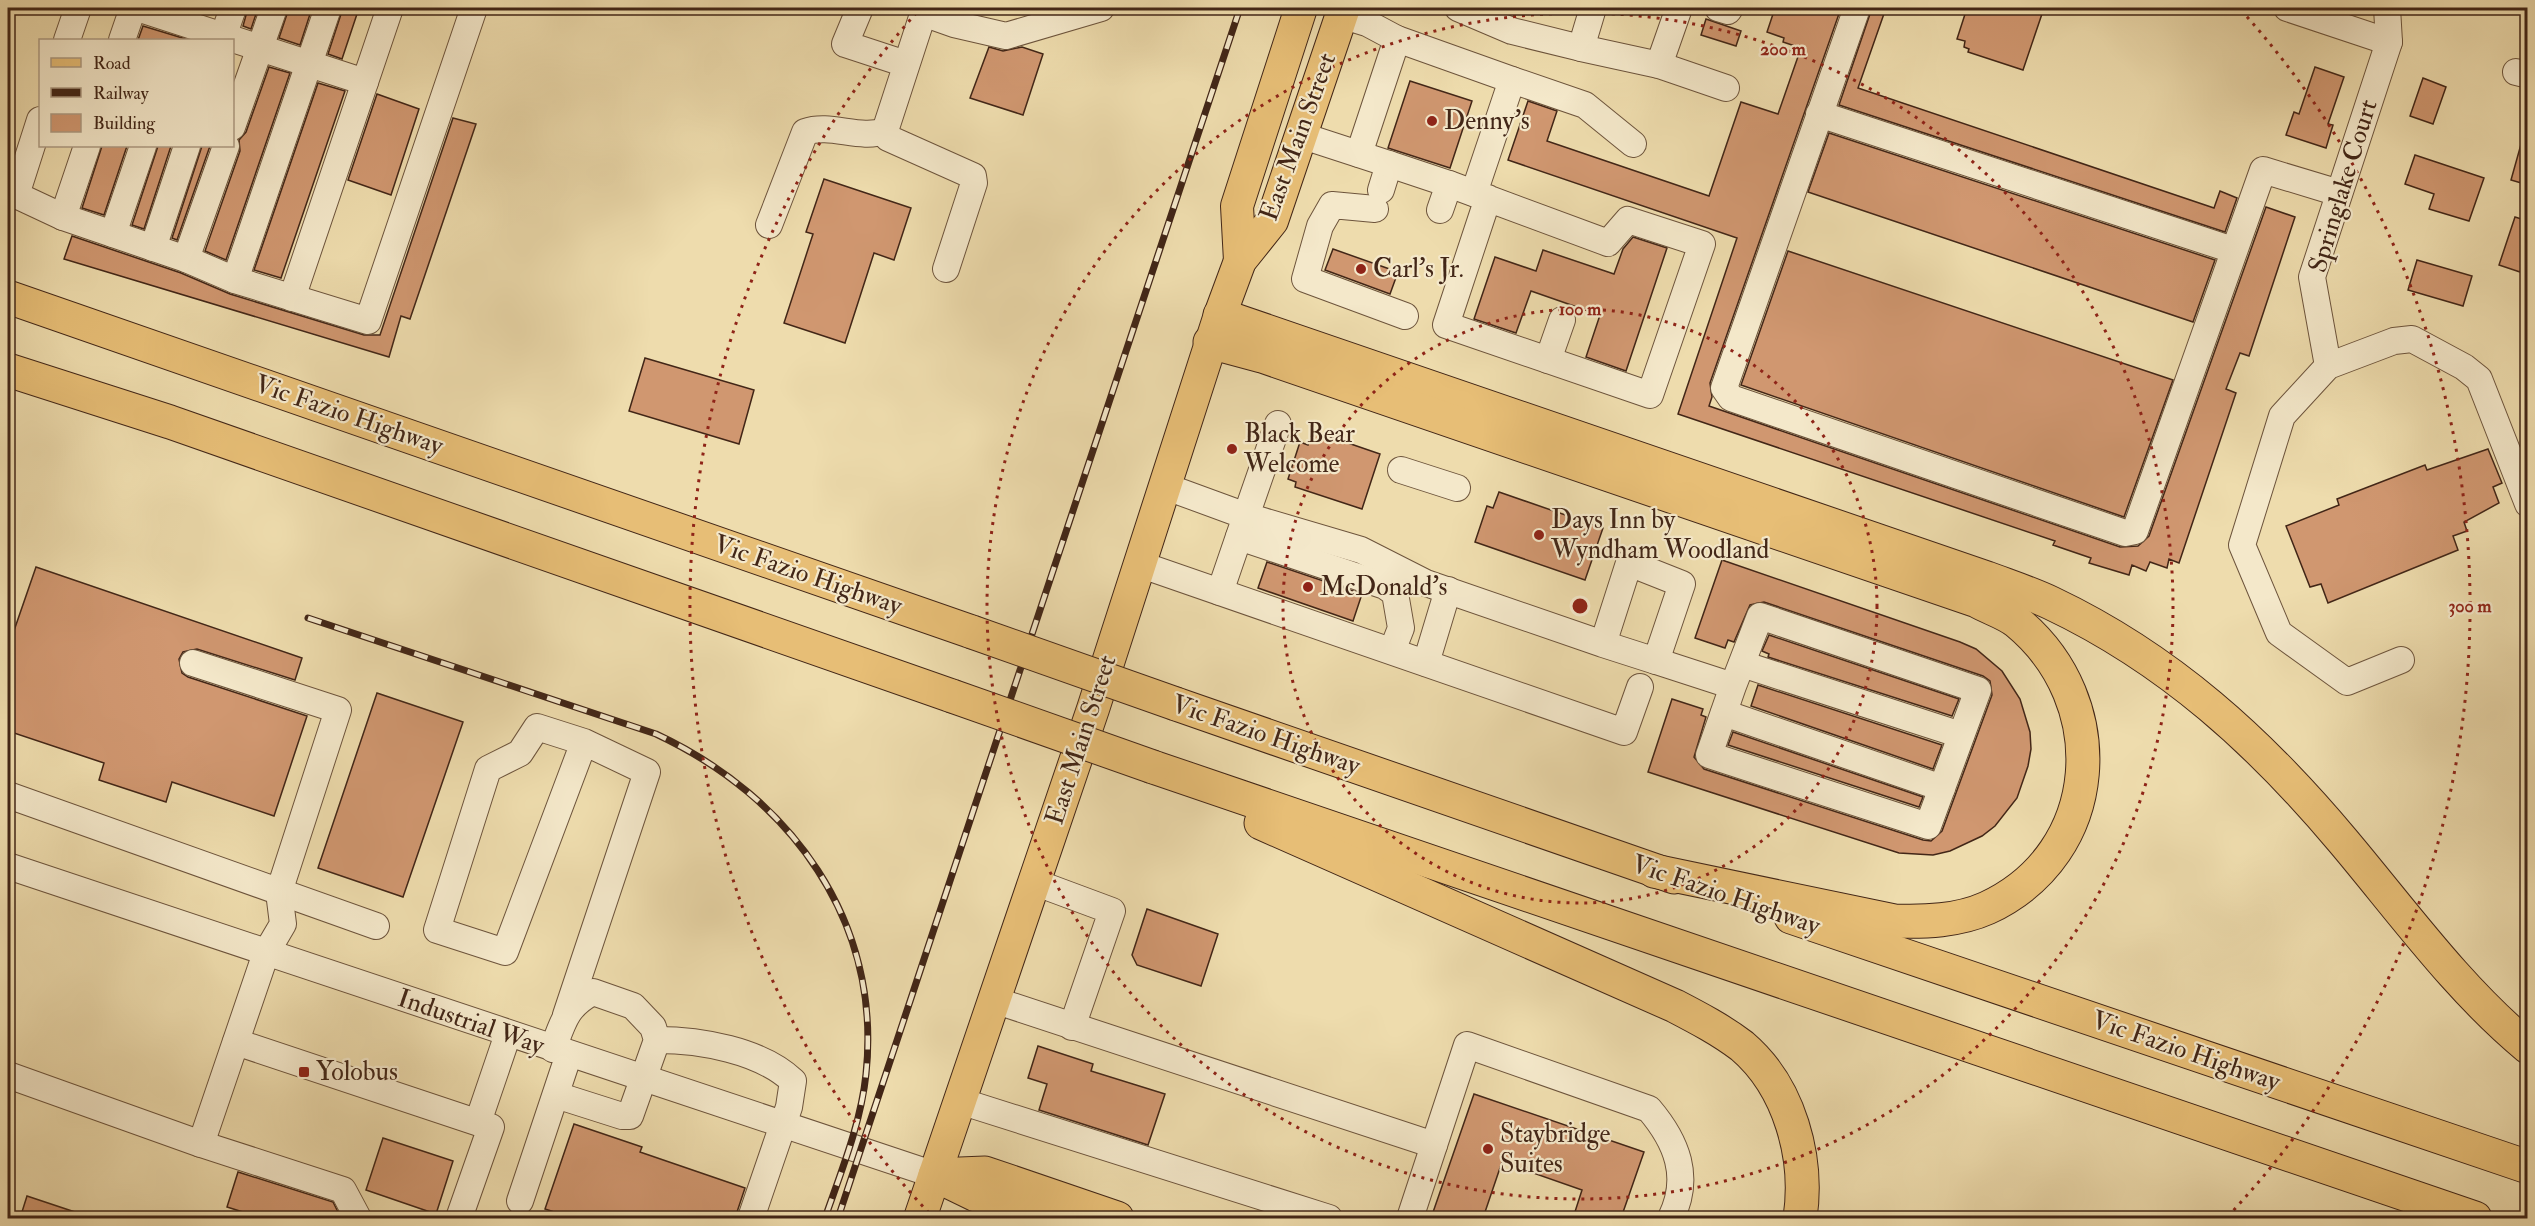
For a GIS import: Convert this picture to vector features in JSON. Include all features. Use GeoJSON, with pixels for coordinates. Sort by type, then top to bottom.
{"type":"FeatureCollection","features":[{"type":"Feature","properties":{"kind":"highway","name":"Vic Fazio Highway"},"geometry":{"type":"LineString","coordinates":[[8,297],[1654,871],[2528,1167]]}},
{"type":"Feature","properties":{"kind":"highway"},"geometry":{"type":"LineString","coordinates":[[1215,329],[1262,356],[1977,601],[2016,621],[2054,659],[2076,704],[2085,756],[2077,808],[2054,853],[2027,883],[1987,908],[1933,922],[1894,921],[1654,871]]}},
{"type":"Feature","properties":{"kind":"highway"},"geometry":{"type":"LineString","coordinates":[[1215,329],[1987,578],[2049,602],[2095,626],[2148,658],[2195,693],[2253,743],[2327,823],[2444,963],[2528,1047]]}},
{"type":"Feature","properties":{"kind":"highway"},"geometry":{"type":"LineString","coordinates":[[8,370],[170,422],[1153,767],[2475,1218]]}},
{"type":"Feature","properties":{"kind":"highway"},"geometry":{"type":"LineString","coordinates":[[1153,767],[1238,813],[1664,1001],[1715,1027],[1743,1047],[1763,1068],[1785,1106],[1801,1160],[1803,1196],[1800,1218]]}},
{"type":"Feature","properties":{"kind":"highway"},"geometry":{"type":"LineString","coordinates":[[934,1175],[985,1173],[1117,1218]]}},
{"type":"Feature","properties":{"kind":"highway"},"geometry":{"type":"LineString","coordinates":[[934,1175],[976,1195],[1043,1218]]}},
{"type":"Feature","properties":{"kind":"main road"},"geometry":{"type":"LineString","coordinates":[[1300,135],[1285,106],[1300,59],[1301,8]]}},
{"type":"Feature","properties":{"kind":"main road","name":"East Main Street"},"geometry":{"type":"LineString","coordinates":[[1240,261],[1237,206],[1301,8]]}},
{"type":"Feature","properties":{"kind":"main road","name":"East Main Street"},"geometry":{"type":"LineString","coordinates":[[920,1218],[1034,882],[1215,329],[1240,261],[1272,221],[1342,11]]}},
{"type":"Feature","properties":{"kind":"street"},"geometry":{"type":"LineString","coordinates":[[67,39],[78,8]]}},
{"type":"Feature","properties":{"kind":"street"},"geometry":{"type":"LineString","coordinates":[[122,39],[135,8],[223,38],[233,8]]}},
{"type":"Feature","properties":{"kind":"street"},"geometry":{"type":"LineString","coordinates":[[234,121],[274,8]]}},
{"type":"Feature","properties":{"kind":"street"},"geometry":{"type":"LineString","coordinates":[[235,280],[328,8]]}},
{"type":"Feature","properties":{"kind":"street"},"geometry":{"type":"LineString","coordinates":[[292,298],[390,8]]}},
{"type":"Feature","properties":{"kind":"street"},"geometry":{"type":"LineString","coordinates":[[39,123],[16,195],[63,217],[186,259],[235,280],[368,321],[474,8]]}},
{"type":"Feature","properties":{"kind":"street"},"geometry":{"type":"LineString","coordinates":[[860,8],[845,44],[906,64]]}},
{"type":"Feature","properties":{"kind":"street"},"geometry":{"type":"LineString","coordinates":[[946,269],[974,183],[973,176],[888,138],[885,131],[924,10],[954,24],[1006,36],[1101,8]]}},
{"type":"Feature","properties":{"kind":"street"},"geometry":{"type":"LineString","coordinates":[[1458,8],[1512,31],[1659,65],[1726,88]]}},
{"type":"Feature","properties":{"kind":"street"},"geometry":{"type":"LineString","coordinates":[[1483,18],[1549,35],[1568,31],[1578,8]]}},
{"type":"Feature","properties":{"kind":"street"},"geometry":{"type":"LineString","coordinates":[[1581,48],[1593,8]]}},
{"type":"Feature","properties":{"kind":"street"},"geometry":{"type":"LineString","coordinates":[[1659,65],[1679,8]]}},
{"type":"Feature","properties":{"kind":"street"},"geometry":{"type":"LineString","coordinates":[[1718,8],[1728,11],[1730,8]]}},
{"type":"Feature","properties":{"kind":"street"},"geometry":{"type":"LineString","coordinates":[[1857,8],[1724,388],[1731,398],[2126,533],[2134,531],[2263,170],[2339,193]]}},
{"type":"Feature","properties":{"kind":"street"},"geometry":{"type":"LineString","coordinates":[[2287,8],[2389,42]]}},
{"type":"Feature","properties":{"kind":"street","name":"Springlake Court"},"geometry":{"type":"LineString","coordinates":[[2328,366],[2312,277],[2389,42],[2387,8]]}},
{"type":"Feature","properties":{"kind":"street"},"geometry":{"type":"LineString","coordinates":[[1342,11],[1396,39],[1585,105],[1633,144]]}},
{"type":"Feature","properties":{"kind":"street"},"geometry":{"type":"LineString","coordinates":[[1359,154],[1396,39]]}},
{"type":"Feature","properties":{"kind":"street"},"geometry":{"type":"LineString","coordinates":[[234,41],[365,82]]}},
{"type":"Feature","properties":{"kind":"street"},"geometry":{"type":"LineString","coordinates":[[1300,135],[1449,184],[1481,196],[1608,243],[1628,220],[1702,244],[1650,395],[1446,325],[1481,196],[1512,80]]}},
{"type":"Feature","properties":{"kind":"street"},"geometry":{"type":"LineString","coordinates":[[1820,114],[2233,250]]}},
{"type":"Feature","properties":{"kind":"street"},"geometry":{"type":"LineString","coordinates":[[769,225],[805,132],[815,129],[874,135],[885,131]]}},
{"type":"Feature","properties":{"kind":"street"},"geometry":{"type":"LineString","coordinates":[[63,217],[87,147]]}},
{"type":"Feature","properties":{"kind":"street"},"geometry":{"type":"LineString","coordinates":[[113,234],[143,147]]}},
{"type":"Feature","properties":{"kind":"street"},"geometry":{"type":"LineString","coordinates":[[153,248],[187,147]]}},
{"type":"Feature","properties":{"kind":"street"},"geometry":{"type":"LineString","coordinates":[[186,259],[226,147]]}},
{"type":"Feature","properties":{"kind":"street"},"geometry":{"type":"LineString","coordinates":[[1389,164],[1378,200],[1332,205],[1320,226],[1305,279],[1404,316]]}},
{"type":"Feature","properties":{"kind":"street"},"geometry":{"type":"LineString","coordinates":[[1440,210],[1449,184]]}},
{"type":"Feature","properties":{"kind":"street"},"geometry":{"type":"LineString","coordinates":[[1548,360],[1562,320]]}},
{"type":"Feature","properties":{"kind":"street"},"geometry":{"type":"LineString","coordinates":[[2401,660],[2347,682],[2279,633],[2242,544],[2282,417],[2328,366],[2394,341],[2412,339],[2464,367],[2479,379],[2528,504]]}},
{"type":"Feature","properties":{"kind":"street"},"geometry":{"type":"LineString","coordinates":[[1220,592],[1278,424]]}},
{"type":"Feature","properties":{"kind":"street"},"geometry":{"type":"LineString","coordinates":[[1401,470],[1457,488]]}},
{"type":"Feature","properties":{"kind":"street"},"geometry":{"type":"LineString","coordinates":[[1164,486],[1242,527],[1384,586],[1395,593],[1401,628],[1392,651]]}},
{"type":"Feature","properties":{"kind":"street"},"geometry":{"type":"LineString","coordinates":[[1242,527],[1361,550],[1426,583],[1656,661],[1737,675],[1961,735]]}},
{"type":"Feature","properties":{"kind":"street"},"geometry":{"type":"LineString","coordinates":[[1603,644],[1629,563],[1682,584],[1656,661]]}},
{"type":"Feature","properties":{"kind":"street"},"geometry":{"type":"LineString","coordinates":[[1139,564],[1624,732],[1640,687]]}},
{"type":"Feature","properties":{"kind":"street"},"geometry":{"type":"LineString","coordinates":[[1426,663],[1448,590]]}},
{"type":"Feature","properties":{"kind":"street"},"geometry":{"type":"LineString","coordinates":[[1760,616],[1978,690],[1928,826],[1709,755],[1724,713],[1760,616]]}},
{"type":"Feature","properties":{"kind":"street"},"geometry":{"type":"LineString","coordinates":[[193,663],[338,710],[279,892],[282,924],[266,953],[201,1144]]}},
{"type":"Feature","properties":{"kind":"street"},"geometry":{"type":"LineString","coordinates":[[1724,713],[1942,788]]}},
{"type":"Feature","properties":{"kind":"street"},"geometry":{"type":"LineString","coordinates":[[520,1201],[555,1095],[566,1015],[647,772],[584,742],[537,728],[520,753],[488,769],[437,930],[505,952],[584,742]]}},
{"type":"Feature","properties":{"kind":"street"},"geometry":{"type":"LineString","coordinates":[[8,795],[262,883],[279,892],[376,926]]}},
{"type":"Feature","properties":{"kind":"street","name":"Industrial Way"},"geometry":{"type":"LineString","coordinates":[[8,866],[934,1175]]}},
{"type":"Feature","properties":{"kind":"street"},"geometry":{"type":"LineString","coordinates":[[1034,882],[1112,911],[1072,1027]]}},
{"type":"Feature","properties":{"kind":"street"},"geometry":{"type":"LineString","coordinates":[[555,1095],[622,1116],[630,1116],[657,1040],[653,1027],[633,1006],[593,992],[576,1001],[566,1015]]}},
{"type":"Feature","properties":{"kind":"street"},"geometry":{"type":"LineString","coordinates":[[994,1000],[1434,1145]]}},
{"type":"Feature","properties":{"kind":"street"},"geometry":{"type":"LineString","coordinates":[[478,1122],[508,1034]]}},
{"type":"Feature","properties":{"kind":"street"},"geometry":{"type":"LineString","coordinates":[[657,1040],[691,1040],[763,1060],[780,1069],[793,1081],[789,1107],[752,1218]]}},
{"type":"Feature","properties":{"kind":"street"},"geometry":{"type":"LineString","coordinates":[[236,1042],[491,1126],[459,1218]]}},
{"type":"Feature","properties":{"kind":"street"},"geometry":{"type":"LineString","coordinates":[[1410,1218],[1467,1045],[1649,1109],[1664,1126],[1676,1148],[1682,1175],[1676,1207],[1671,1218]]}},
{"type":"Feature","properties":{"kind":"street"},"geometry":{"type":"LineString","coordinates":[[8,1075],[201,1144],[343,1190],[358,1218]]}},
{"type":"Feature","properties":{"kind":"street"},"geometry":{"type":"LineString","coordinates":[[960,1101],[1329,1218]]}},
{"type":"Feature","properties":{"kind":"building"},"geometry":{"type":"Polygon","coordinates":[[[248,8],[258,8],[251,29],[243,26],[248,8]]]}},
{"type":"Feature","properties":{"kind":"building"},"geometry":{"type":"Polygon","coordinates":[[[289,8],[312,8],[300,45],[279,38],[289,8]]]}},
{"type":"Feature","properties":{"kind":"building"},"geometry":{"type":"Polygon","coordinates":[[[343,8],[359,8],[342,59],[328,54],[343,8]]]}},
{"type":"Feature","properties":{"kind":"building"},"geometry":{"type":"Polygon","coordinates":[[[1775,8],[1841,8],[1710,383],[1712,397],[1709,406],[2120,547],[2138,546],[2149,536],[2266,207],[2295,217],[2249,356],[2240,353],[2226,389],[2236,393],[2179,563],[2169,559],[2167,568],[2150,562],[2146,571],[2132,565],[2129,575],[2089,563],[2091,558],[2053,545],[2055,541],[1678,414],[1737,238],[1508,160],[1528,101],[1557,111],[1547,141],[1709,196],[1741,102],[1778,114],[1801,48],[1783,42],[1784,38],[1767,32],[1775,8]]]}},
{"type":"Feature","properties":{"kind":"building"},"geometry":{"type":"Polygon","coordinates":[[[1872,8],[1886,8],[1858,88],[2214,208],[2220,191],[2237,198],[2225,232],[1839,105],[1872,8]]]}},
{"type":"Feature","properties":{"kind":"building"},"geometry":{"type":"Polygon","coordinates":[[[1967,8],[2044,8],[2023,70],[1968,52],[1969,49],[1964,47],[1965,41],[1957,39],[1967,8]]]}},
{"type":"Feature","properties":{"kind":"building"},"geometry":{"type":"Polygon","coordinates":[[[1706,19],[1741,31],[1736,46],[1701,35],[1706,19]]]}},
{"type":"Feature","properties":{"kind":"building"},"geometry":{"type":"Polygon","coordinates":[[[143,26],[186,39],[138,39],[143,26]]]}},
{"type":"Feature","properties":{"kind":"building"},"geometry":{"type":"Polygon","coordinates":[[[989,47],[1003,51],[1022,47],[1043,54],[1023,115],[970,98],[989,47]]]}},
{"type":"Feature","properties":{"kind":"building"},"geometry":{"type":"Polygon","coordinates":[[[269,67],[290,73],[226,260],[205,251],[240,151],[239,140],[246,132],[269,67]]]}},
{"type":"Feature","properties":{"kind":"building"},"geometry":{"type":"Polygon","coordinates":[[[2315,67],[2344,77],[2328,124],[2333,125],[2326,148],[2286,135],[2294,112],[2299,114],[2315,67]]]}},
{"type":"Feature","properties":{"kind":"building"},"geometry":{"type":"Polygon","coordinates":[[[2423,78],[2446,87],[2433,124],[2410,116],[2423,78]]]}},
{"type":"Feature","properties":{"kind":"building"},"geometry":{"type":"Polygon","coordinates":[[[1410,81],[1472,101],[1450,168],[1388,148],[1410,81]]]}},
{"type":"Feature","properties":{"kind":"building"},"geometry":{"type":"Polygon","coordinates":[[[318,83],[345,91],[281,278],[254,270],[318,83]]]}},
{"type":"Feature","properties":{"kind":"building"},"geometry":{"type":"Polygon","coordinates":[[[377,94],[419,109],[391,195],[348,180],[377,94]]]}},
{"type":"Feature","properties":{"kind":"building"},"geometry":{"type":"Polygon","coordinates":[[[453,118],[476,124],[410,319],[401,316],[389,357],[64,259],[72,236],[181,273],[230,294],[364,335],[380,335],[453,118]]]}},
{"type":"Feature","properties":{"kind":"building"},"geometry":{"type":"Polygon","coordinates":[[[1829,133],[2215,260],[2193,322],[1808,192],[1829,133]]]}},
{"type":"Feature","properties":{"kind":"building"},"geometry":{"type":"Polygon","coordinates":[[[2523,137],[2528,138],[2528,185],[2511,180],[2523,137]]]}},
{"type":"Feature","properties":{"kind":"building"},"geometry":{"type":"Polygon","coordinates":[[[102,147],[127,147],[104,215],[82,208],[102,147]]]}},
{"type":"Feature","properties":{"kind":"building"},"geometry":{"type":"Polygon","coordinates":[[[158,147],[171,147],[144,229],[132,225],[158,147]]]}},
{"type":"Feature","properties":{"kind":"building"},"geometry":{"type":"Polygon","coordinates":[[[202,147],[210,147],[177,240],[172,238],[202,147]]]}},
{"type":"Feature","properties":{"kind":"building"},"geometry":{"type":"Polygon","coordinates":[[[2415,155],[2484,178],[2469,221],[2429,209],[2434,194],[2405,184],[2415,155]]]}},
{"type":"Feature","properties":{"kind":"building"},"geometry":{"type":"Polygon","coordinates":[[[824,179],[911,208],[894,260],[874,253],[845,343],[784,323],[813,234],[806,232],[824,179]]]}},
{"type":"Feature","properties":{"kind":"building"},"geometry":{"type":"Polygon","coordinates":[[[2515,217],[2528,221],[2528,249],[2520,272],[2499,265],[2515,217]]]}},
{"type":"Feature","properties":{"kind":"building"},"geometry":{"type":"Polygon","coordinates":[[[1633,237],[1667,248],[1626,371],[1586,357],[1600,315],[1531,291],[1516,333],[1474,319],[1495,257],[1536,271],[1543,250],[1614,274],[1623,249],[1633,237]]]}},
{"type":"Feature","properties":{"kind":"building"},"geometry":{"type":"Polygon","coordinates":[[[1333,249],[1398,272],[1390,294],[1325,270],[1333,249]]]}},
{"type":"Feature","properties":{"kind":"building"},"geometry":{"type":"Polygon","coordinates":[[[1788,251],[2173,380],[2124,517],[1741,385],[1788,251]]]}},
{"type":"Feature","properties":{"kind":"building"},"geometry":{"type":"Polygon","coordinates":[[[2417,260],[2472,276],[2463,306],[2408,290],[2417,260]]]}},
{"type":"Feature","properties":{"kind":"building"},"geometry":{"type":"Polygon","coordinates":[[[645,358],[754,390],[739,444],[629,411],[645,358]]]}},
{"type":"Feature","properties":{"kind":"building"},"geometry":{"type":"Polygon","coordinates":[[[1313,431],[1380,454],[1362,509],[1295,487],[1296,482],[1288,479],[1300,442],[1308,445],[1313,431]]]}},
{"type":"Feature","properties":{"kind":"building"},"geometry":{"type":"Polygon","coordinates":[[[2488,449],[2502,483],[2493,487],[2499,503],[2464,522],[2467,531],[2453,536],[2458,550],[2328,603],[2321,584],[2310,587],[2286,526],[2339,505],[2337,499],[2425,465],[2427,470],[2488,449]]]}},
{"type":"Feature","properties":{"kind":"building","name":"Days Inn by Wyndham Woodland"},"geometry":{"type":"Polygon","coordinates":[[[1499,492],[1603,528],[1585,580],[1475,542],[1487,506],[1493,508],[1499,492]]]}},
{"type":"Feature","properties":{"kind":"building"},"geometry":{"type":"Polygon","coordinates":[[[1722,560],[1960,642],[1976,649],[2002,671],[2020,699],[2030,732],[2031,749],[2017,798],[1995,826],[1982,836],[1950,851],[1933,855],[1899,853],[1648,772],[1672,699],[1703,709],[1701,715],[1706,717],[1694,757],[1704,769],[1931,841],[1942,831],[1992,695],[1990,681],[1983,676],[1764,602],[1750,605],[1734,642],[1728,640],[1725,648],[1695,638],[1722,560]]]}},
{"type":"Feature","properties":{"kind":"building"},"geometry":{"type":"Polygon","coordinates":[[[1267,562],[1362,594],[1353,621],[1258,588],[1267,562]]]}},
{"type":"Feature","properties":{"kind":"building"},"geometry":{"type":"Polygon","coordinates":[[[36,567],[302,658],[295,680],[197,649],[183,652],[179,659],[182,673],[188,677],[307,716],[274,816],[172,782],[166,802],[99,780],[104,763],[8,731],[8,648],[36,567]]]}},
{"type":"Feature","properties":{"kind":"building"},"geometry":{"type":"Polygon","coordinates":[[[1769,635],[1959,699],[1952,716],[1768,657],[1769,654],[1762,651],[1769,635]]]}},
{"type":"Feature","properties":{"kind":"building"},"geometry":{"type":"Polygon","coordinates":[[[1758,685],[1942,745],[1933,769],[1751,706],[1758,685]]]}},
{"type":"Feature","properties":{"kind":"building"},"geometry":{"type":"Polygon","coordinates":[[[377,693],[463,722],[403,897],[318,868],[377,693]]]}},
{"type":"Feature","properties":{"kind":"building"},"geometry":{"type":"Polygon","coordinates":[[[1733,732],[1923,797],[1919,807],[1728,745],[1733,732]]]}},
{"type":"Feature","properties":{"kind":"building"},"geometry":{"type":"Polygon","coordinates":[[[1147,909],[1218,934],[1201,986],[1137,965],[1132,955],[1147,909]]]}},
{"type":"Feature","properties":{"kind":"building"},"geometry":{"type":"Polygon","coordinates":[[[1038,1046],[1093,1064],[1091,1071],[1165,1094],[1148,1145],[1039,1110],[1047,1084],[1028,1078],[1038,1046]]]}},
{"type":"Feature","properties":{"kind":"building"},"geometry":{"type":"Polygon","coordinates":[[[1474,1094],[1644,1152],[1621,1218],[1573,1218],[1582,1190],[1502,1162],[1483,1218],[1431,1218],[1474,1094]]]}},
{"type":"Feature","properties":{"kind":"building"},"geometry":{"type":"Polygon","coordinates":[[[574,1124],[642,1147],[640,1152],[745,1188],[735,1218],[573,1218],[545,1209],[574,1124]]]}},
{"type":"Feature","properties":{"kind":"building"},"geometry":{"type":"Polygon","coordinates":[[[383,1138],[453,1161],[436,1214],[366,1190],[383,1138]]]}},
{"type":"Feature","properties":{"kind":"building"},"geometry":{"type":"Polygon","coordinates":[[[238,1172],[333,1202],[339,1214],[338,1218],[262,1218],[227,1207],[238,1172]]]}},
{"type":"Feature","properties":{"kind":"building"},"geometry":{"type":"Polygon","coordinates":[[[27,1196],[87,1216],[86,1218],[30,1218],[21,1215],[27,1196]]]}},
{"type":"Feature","properties":{"kind":"railway"},"geometry":{"type":"LineString","coordinates":[[838,1218],[1240,8]]}},
{"type":"Feature","properties":{"kind":"railway"},"geometry":{"type":"LineString","coordinates":[[308,618],[656,734],[704,760],[748,792],[786,829],[818,870],[842,916],[859,965],[867,1018],[866,1074],[860,1111],[825,1218]]}},
{"type":"Feature","properties":{"kind":"place","name":"Denny's"},"geometry":{"type":"Point","coordinates":[1432,121]}},
{"type":"Feature","properties":{"kind":"place","name":"Carl's Jr."},"geometry":{"type":"Point","coordinates":[1361,269]}},
{"type":"Feature","properties":{"kind":"place","name":"Black Bear Welcome"},"geometry":{"type":"Point","coordinates":[1232,449]}},
{"type":"Feature","properties":{"kind":"place","name":"Days Inn by Wyndham Woodland"},"geometry":{"type":"Point","coordinates":[1539,535]}},
{"type":"Feature","properties":{"kind":"place","name":"McDonald's"},"geometry":{"type":"Point","coordinates":[1308,587]}},
{"type":"Feature","properties":{"kind":"place","name":"Yolobus"},"geometry":{"type":"Point","coordinates":[304,1072]}},
{"type":"Feature","properties":{"kind":"place","name":"Staybridge Suites"},"geometry":{"type":"Point","coordinates":[1488,1149]}}]}
